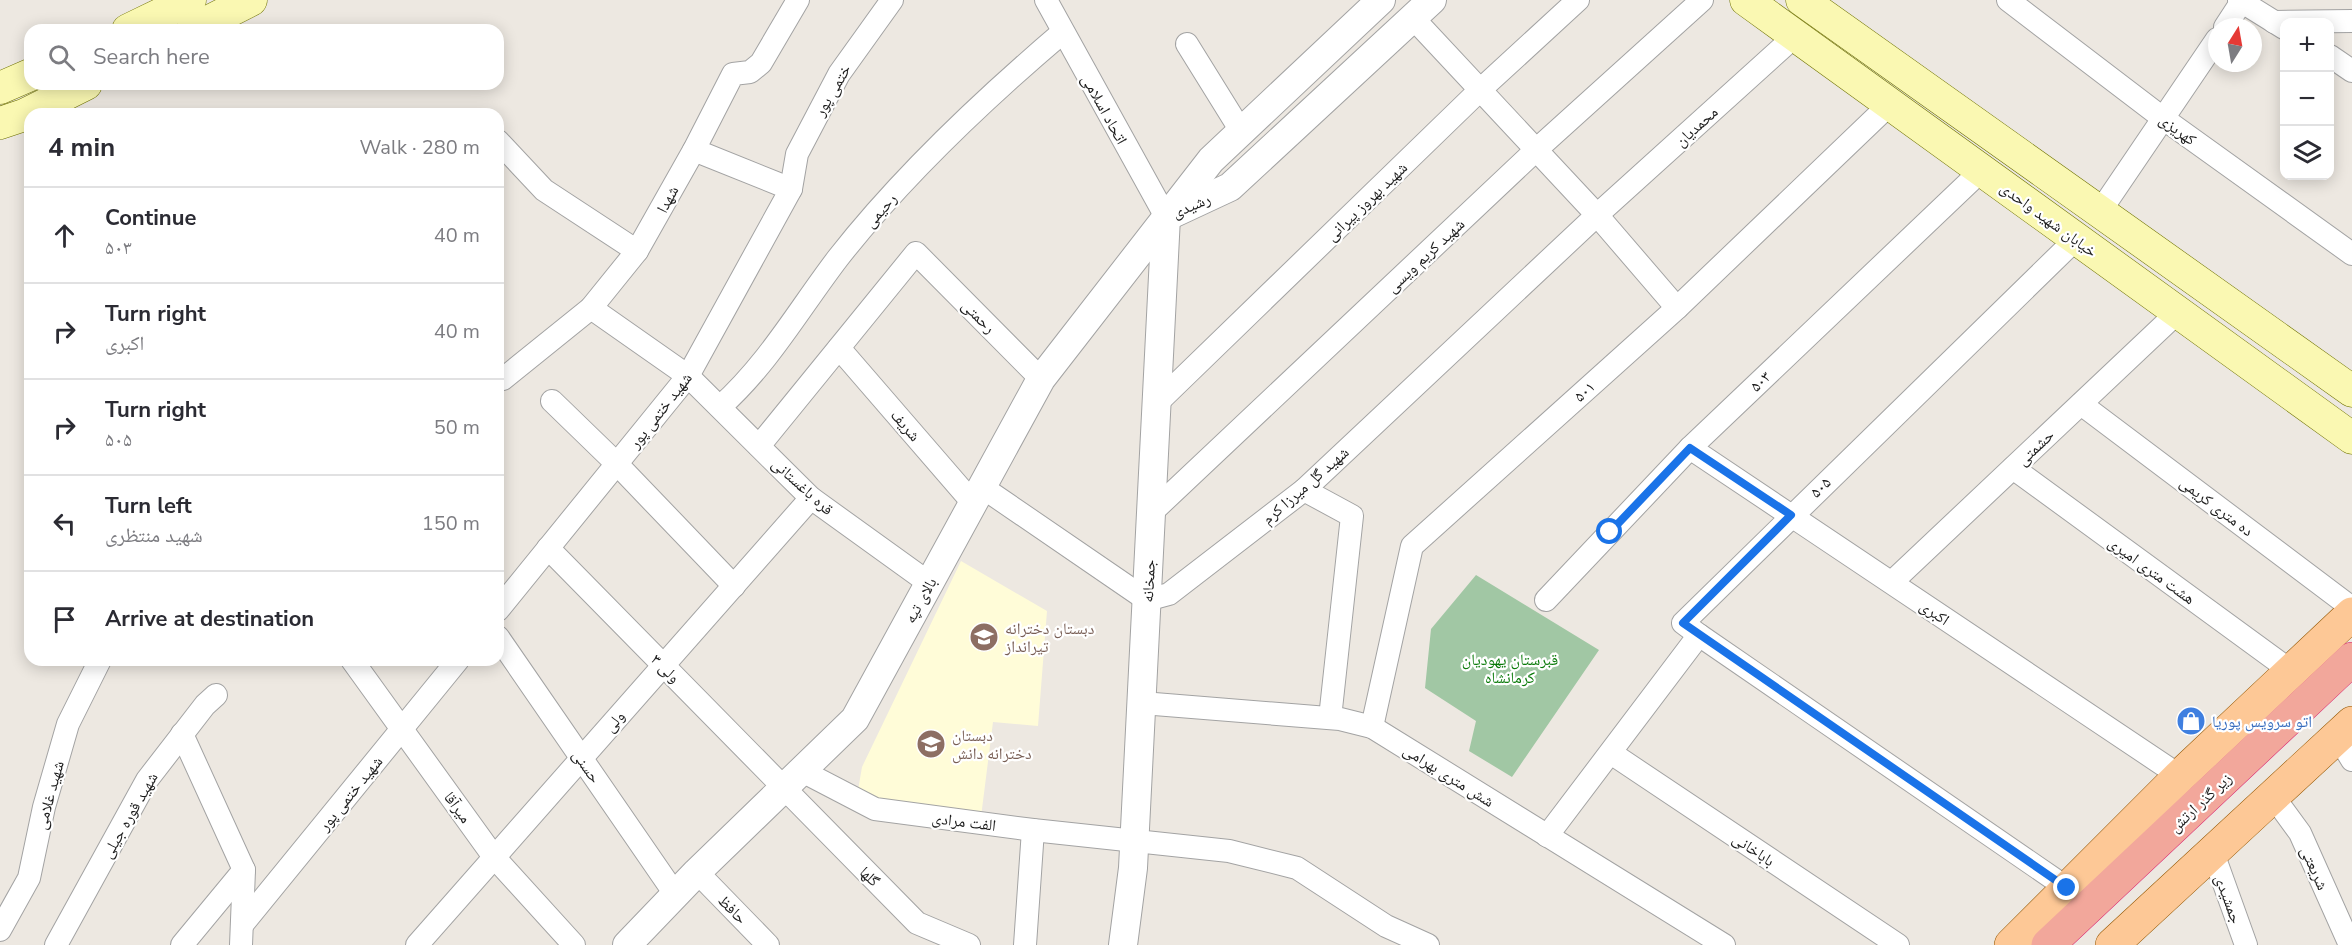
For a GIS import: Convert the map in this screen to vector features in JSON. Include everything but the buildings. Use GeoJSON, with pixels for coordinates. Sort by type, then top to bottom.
{"type":"FeatureCollection","features":[{"type":"Feature","properties":{"kind":"highway","name":"زیر گذر ارتش"},"geometry":{"type":"LineString","coordinates":[[2048,945],[2352,659]]}},
{"type":"Feature","properties":{"kind":"highway","name":"زیر گذر ارتش"},"geometry":{"type":"LineString","coordinates":[[2080,945],[2352,689]]}},
{"type":"Feature","properties":{"kind":"main road"},"geometry":{"type":"LineString","coordinates":[[140,24],[190,0]]}},
{"type":"Feature","properties":{"kind":"main road"},"geometry":{"type":"LineString","coordinates":[[204,24],[251,0]]}},
{"type":"Feature","properties":{"kind":"main road","name":"خیابان شهید واحدی"},"geometry":{"type":"LineString","coordinates":[[1746,0],[2352,438]]}},
{"type":"Feature","properties":{"kind":"main road"},"geometry":{"type":"LineString","coordinates":[[1802,0],[2101,210],[2352,391]]}},
{"type":"Feature","properties":{"kind":"main road"},"geometry":{"type":"LineString","coordinates":[[0,88],[24,78]]}},
{"type":"Feature","properties":{"kind":"main road"},"geometry":{"type":"LineString","coordinates":[[40,108],[74,90]]}},
{"type":"Feature","properties":{"kind":"main road"},"geometry":{"type":"LineString","coordinates":[[0,123],[24,116]]}},
{"type":"Feature","properties":{"kind":"main road"},"geometry":{"type":"LineString","coordinates":[[2011,945],[2180,776],[2352,614]]}},
{"type":"Feature","properties":{"kind":"main road"},"geometry":{"type":"LineString","coordinates":[[2112,945],[2273,796],[2347,740]]}},
{"type":"Feature","properties":{"kind":"street","name":"شهدا"},"geometry":{"type":"LineString","coordinates":[[504,377],[591,308],[637,252],[733,74],[750,72],[761,63],[798,0]]}},
{"type":"Feature","properties":{"kind":"street","name":"ختمی پور"},"geometry":{"type":"LineString","coordinates":[[791,189],[797,154],[839,74],[892,0]]}},
{"type":"Feature","properties":{"kind":"street","name":"اتحاد اسلامی"},"geometry":{"type":"LineString","coordinates":[[1046,0],[1166,217]]}},
{"type":"Feature","properties":{"kind":"street","name":"رشیدی"},"geometry":{"type":"LineString","coordinates":[[1166,217],[1211,160],[1381,0]]}},
{"type":"Feature","properties":{"kind":"street","name":"شهید بهروز پیرانی"},"geometry":{"type":"LineString","coordinates":[[1156,404],[1480,90],[1578,0]]}},
{"type":"Feature","properties":{"kind":"street","name":"شهید کریم ویسی"},"geometry":{"type":"LineString","coordinates":[[1151,513],[1536,150],[1702,0]]}},
{"type":"Feature","properties":{"kind":"street","name":"کهریزی"},"geometry":{"type":"LineString","coordinates":[[2008,0],[2164,119],[2352,254]]}},
{"type":"Feature","properties":{"kind":"street"},"geometry":{"type":"LineString","coordinates":[[2230,18],[2240,1],[2279,25],[2352,21]]}},
{"type":"Feature","properties":{"kind":"street","name":"رشیدی"},"geometry":{"type":"LineString","coordinates":[[1166,217],[1230,188],[1423,9],[1480,90],[1598,215],[1677,308]]}},
{"type":"Feature","properties":{"kind":"street","name":"رحیمی"},"geometry":{"type":"LineString","coordinates":[[720,407],[740,388],[787,332],[838,258],[922,164],[1011,76],[1063,32]]}},
{"type":"Feature","properties":{"kind":"street","name":"محمدیان"},"geometry":{"type":"LineString","coordinates":[[1598,215],[1795,36]]}},
{"type":"Feature","properties":{"kind":"street"},"geometry":{"type":"LineString","coordinates":[[1187,44],[1241,131]]}},
{"type":"Feature","properties":{"kind":"street"},"geometry":{"type":"LineString","coordinates":[[2101,210],[2208,53]]}},
{"type":"Feature","properties":{"kind":"street"},"geometry":{"type":"LineString","coordinates":[[2334,59],[2352,70]]}},
{"type":"Feature","properties":{"kind":"street","name":"۵۰۱"},"geometry":{"type":"LineString","coordinates":[[1372,728],[1412,546],[1677,308],[1889,105]]}},
{"type":"Feature","properties":{"kind":"street"},"geometry":{"type":"LineString","coordinates":[[504,147],[544,189],[637,252]]}},
{"type":"Feature","properties":{"kind":"street"},"geometry":{"type":"LineString","coordinates":[[694,150],[791,189]]}},
{"type":"Feature","properties":{"kind":"street","name":"۵۰۳"},"geometry":{"type":"LineString","coordinates":[[1546,600],[1690,448],[1982,170]]}},
{"type":"Feature","properties":{"kind":"street","name":"شهید ختمی پور"},"geometry":{"type":"LineString","coordinates":[[504,603],[688,376],[791,189]]}},
{"type":"Feature","properties":{"kind":"street","name":"شهید گل میرزا کرم"},"geometry":{"type":"LineString","coordinates":[[1147,600],[1169,594],[1304,490],[1598,215]]}},
{"type":"Feature","properties":{"kind":"street","name":"بالای تپه"},"geometry":{"type":"LineString","coordinates":[[627,945],[697,872],[855,719],[1041,379],[1166,217]]}},
{"type":"Feature","properties":{"kind":"street","name":"جمخانه"},"geometry":{"type":"LineString","coordinates":[[1123,945],[1135,839],[1166,217]]}},
{"type":"Feature","properties":{"kind":"street","name":"۵۰۵"},"geometry":{"type":"LineString","coordinates":[[1699,634],[1683,623],[2077,238]]}},
{"type":"Feature","properties":{"kind":"street","name":"رحمتی"},"geometry":{"type":"LineString","coordinates":[[839,348],[916,253],[1041,379]]}},
{"type":"Feature","properties":{"kind":"street","name":"قره باغستانی"},"geometry":{"type":"LineString","coordinates":[[591,308],[688,376],[811,498],[929,584]]}},
{"type":"Feature","properties":{"kind":"street","name":"حشمتی"},"geometry":{"type":"LineString","coordinates":[[1892,582],[2178,312]]}},
{"type":"Feature","properties":{"kind":"street"},"geometry":{"type":"LineString","coordinates":[[759,446],[839,348]]}},
{"type":"Feature","properties":{"kind":"street","name":"شریف"},"geometry":{"type":"LineString","coordinates":[[839,348],[978,495]]}},
{"type":"Feature","properties":{"kind":"street"},"geometry":{"type":"LineString","coordinates":[[552,401],[734,586]]}},
{"type":"Feature","properties":{"kind":"street","name":"ده متری کریمی"},"geometry":{"type":"LineString","coordinates":[[2081,404],[2352,608]]}},
{"type":"Feature","properties":{"kind":"street","name":"اکبری"},"geometry":{"type":"LineString","coordinates":[[1690,448],[2180,776]]}},
{"type":"Feature","properties":{"kind":"street","name":"هشت متری امیری"},"geometry":{"type":"LineString","coordinates":[[2013,468],[2291,671]]}},
{"type":"Feature","properties":{"kind":"street"},"geometry":{"type":"LineString","coordinates":[[1304,490],[1352,516],[1330,718]]}},
{"type":"Feature","properties":{"kind":"street"},"geometry":{"type":"LineString","coordinates":[[978,495],[1147,600]]}},
{"type":"Feature","properties":{"kind":"street","name":"ولی"},"geometry":{"type":"LineString","coordinates":[[424,942],[494,857],[811,498]]}},
{"type":"Feature","properties":{"kind":"street","name":"ولی ۳"},"geometry":{"type":"LineString","coordinates":[[548,548],[663,666],[793,780]]}},
{"type":"Feature","properties":{"kind":"street"},"geometry":{"type":"LineString","coordinates":[[1547,836],[1699,634],[2067,888]]}},
{"type":"Feature","properties":{"kind":"street","name":"حسنی"},"geometry":{"type":"LineString","coordinates":[[504,646],[675,894]]}},
{"type":"Feature","properties":{"kind":"street","name":"شهید غلامی"},"geometry":{"type":"LineString","coordinates":[[0,930],[29,878],[44,807],[68,724],[97,666]]}},
{"type":"Feature","properties":{"kind":"street","name":"میرآقا"},"geometry":{"type":"LineString","coordinates":[[356,666],[494,857],[574,945]]}},
{"type":"Feature","properties":{"kind":"street","name":"شهید ختمی پور"},"geometry":{"type":"LineString","coordinates":[[242,935],[453,666]]}},
{"type":"Feature","properties":{"kind":"street","name":"شهید قوره جیلی"},"geometry":{"type":"LineString","coordinates":[[56,945],[147,780],[205,705],[216,695]]}},
{"type":"Feature","properties":{"kind":"street","name":"شش متری بهرامی"},"geometry":{"type":"LineString","coordinates":[[1142,703],[1340,719],[1372,728],[1724,945]]}},
{"type":"Feature","properties":{"kind":"street"},"geometry":{"type":"LineString","coordinates":[[183,734],[244,870],[242,935]]}},
{"type":"Feature","properties":{"kind":"street","name":"باباخانی"},"geometry":{"type":"LineString","coordinates":[[1611,753],[1898,945]]}},
{"type":"Feature","properties":{"kind":"street","name":"الفت مرادی"},"geometry":{"type":"LineString","coordinates":[[793,780],[875,809],[1033,830],[1135,839],[1229,851],[1297,868],[1386,926],[1428,945]]}},
{"type":"Feature","properties":{"kind":"street","name":"گلها"},"geometry":{"type":"LineString","coordinates":[[793,780],[917,923],[969,945]]}},
{"type":"Feature","properties":{"kind":"street","name":"شریعتی"},"geometry":{"type":"LineString","coordinates":[[2273,796],[2300,833],[2350,945]]}},
{"type":"Feature","properties":{"kind":"street"},"geometry":{"type":"LineString","coordinates":[[1025,945],[1033,830]]}},
{"type":"Feature","properties":{"kind":"street","name":"جمشیدی"},"geometry":{"type":"LineString","coordinates":[[2213,853],[2246,945]]}},
{"type":"Feature","properties":{"kind":"street"},"geometry":{"type":"LineString","coordinates":[[182,945],[244,870]]}},
{"type":"Feature","properties":{"kind":"street","name":"حافظ"},"geometry":{"type":"LineString","coordinates":[[697,872],[768,945]]}},
{"type":"Feature","properties":{"kind":"shaded area"},"geometry":{"type":"Polygon","coordinates":[[[961,561],[1047,611],[1038,726],[993,722],[981,817],[857,796],[862,767],[961,561]]]}},
{"type":"Feature","properties":{"kind":"green space","name":"قبرستان یهودیان کرمانشاه"},"geometry":{"type":"Polygon","coordinates":[[[1476,575],[1599,650],[1512,777],[1469,751],[1476,721],[1425,688],[1431,629],[1476,575]]]}},
{"type":"Feature","properties":{"kind":"place","name":"دبستان دخترانه تیرانداز"},"geometry":{"type":"Point","coordinates":[984,637]}},
{"type":"Feature","properties":{"kind":"place","name":"اتو سرویس پوریا"},"geometry":{"type":"Point","coordinates":[2191,721]}},
{"type":"Feature","properties":{"kind":"place","name":"دبستان دخترانه دانش"},"geometry":{"type":"Point","coordinates":[931,744]}},
{"type":"Feature","properties":{"kind":"route"},"geometry":{"type":"LineString","coordinates":[[1610,532],[1690,448],[1791,515],[1683,623],[2067,888]]}}]}
